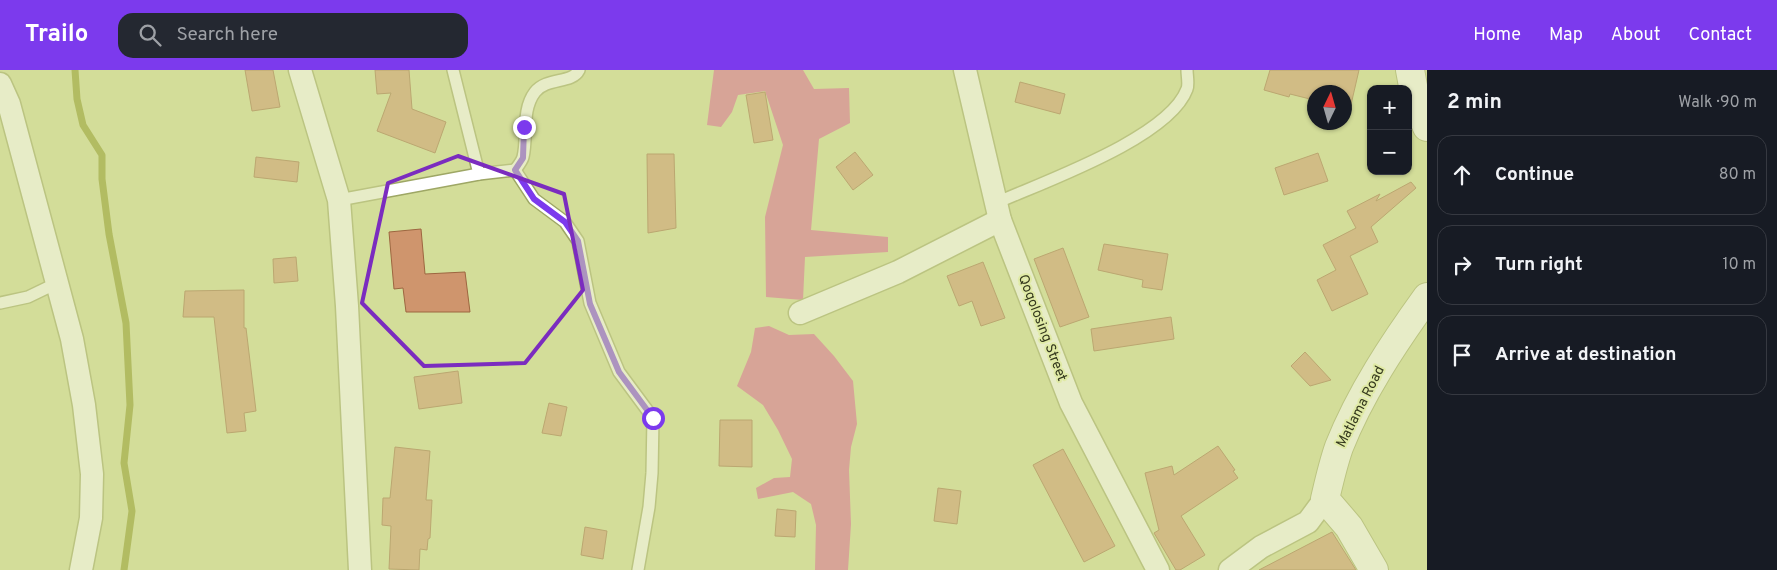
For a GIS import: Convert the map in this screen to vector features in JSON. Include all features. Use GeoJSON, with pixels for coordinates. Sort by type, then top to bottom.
{"type":"FeatureCollection","features":[{"type":"Feature","properties":{"kind":"street"},"geometry":{"type":"LineString","coordinates":[[300,70],[339,200],[347,306],[360,570]]}},
{"type":"Feature","properties":{"kind":"street","name":"Qoqolosing Street"},"geometry":{"type":"LineString","coordinates":[[965,70],[998,212],[1071,403],[1158,570]]}},
{"type":"Feature","properties":{"kind":"street"},"geometry":{"type":"LineString","coordinates":[[1410,70],[1416,102],[1427,128]]}},
{"type":"Feature","properties":{"kind":"street"},"geometry":{"type":"LineString","coordinates":[[0,84],[9,104],[72,339],[84,405],[92,474],[91,518],[81,570]]}},
{"type":"Feature","properties":{"kind":"street"},"geometry":{"type":"LineString","coordinates":[[800,313],[898,272],[998,212]]}},
{"type":"Feature","properties":{"kind":"street","name":"Matlama Road"},"geometry":{"type":"LineString","coordinates":[[1230,570],[1261,547],[1308,522],[1324,500],[1339,449],[1355,412],[1392,347],[1427,297]]}},
{"type":"Feature","properties":{"kind":"street"},"geometry":{"type":"LineString","coordinates":[[1324,500],[1349,527],[1374,570]]}},
{"type":"Feature","properties":{"kind":"lane"},"geometry":{"type":"LineString","coordinates":[[453,70],[479,174]]}},
{"type":"Feature","properties":{"kind":"lane"},"geometry":{"type":"LineString","coordinates":[[339,200],[479,174],[515,170],[523,158],[524,127],[529,106],[535,92],[551,82],[569,79],[577,75],[579,70]]}},
{"type":"Feature","properties":{"kind":"lane"},"geometry":{"type":"LineString","coordinates":[[998,212],[1144,133],[1174,111],[1188,88],[1187,70]]}},
{"type":"Feature","properties":{"kind":"lane"},"geometry":{"type":"LineString","coordinates":[[515,170],[534,199],[565,222],[578,241],[590,304],[619,372],[653,418],[649,507],[638,570]]}},
{"type":"Feature","properties":{"kind":"lane"},"geometry":{"type":"LineString","coordinates":[[0,303],[28,297],[57,283]]}},
{"type":"Feature","properties":{"kind":"highlighted area"},"geometry":{"type":"Polygon","coordinates":[[[458,156],[564,194],[583,290],[525,363],[424,366],[362,303],[388,183],[458,156]]]}},
{"type":"Feature","properties":{"kind":"shaded area"},"geometry":{"type":"Polygon","coordinates":[[[714,70],[803,70],[814,89],[849,88],[850,123],[819,139],[811,230],[888,237],[888,252],[805,257],[803,300],[766,297],[765,217],[783,145],[765,91],[738,95],[732,112],[721,127],[707,125],[714,70]]]}},
{"type":"Feature","properties":{"kind":"shaded area"},"geometry":{"type":"Polygon","coordinates":[[[769,326],[789,335],[814,334],[853,381],[857,424],[851,447],[849,470],[851,524],[848,570],[815,570],[816,525],[811,504],[793,492],[758,499],[756,488],[774,478],[790,477],[792,459],[763,405],[737,386],[751,352],[755,328],[769,326]]]}},
{"type":"Feature","properties":{"kind":"building"},"geometry":{"type":"Polygon","coordinates":[[[245,70],[273,70],[280,107],[252,111],[245,70]]]}},
{"type":"Feature","properties":{"kind":"building"},"geometry":{"type":"Polygon","coordinates":[[[375,70],[409,70],[412,109],[446,122],[435,153],[377,131],[391,93],[377,94],[375,70]]]}},
{"type":"Feature","properties":{"kind":"building"},"geometry":{"type":"Polygon","coordinates":[[[1270,70],[1359,70],[1352,100],[1352,85],[1307,85],[1307,98],[1290,94],[1289,97],[1264,90],[1270,70]]]}},
{"type":"Feature","properties":{"kind":"building"},"geometry":{"type":"Polygon","coordinates":[[[1020,82],[1065,94],[1060,114],[1015,102],[1020,82]]]}},
{"type":"Feature","properties":{"kind":"building"},"geometry":{"type":"Polygon","coordinates":[[[765,92],[773,140],[754,143],[746,95],[765,92]]]}},
{"type":"Feature","properties":{"kind":"building"},"geometry":{"type":"Polygon","coordinates":[[[855,152],[873,175],[853,190],[836,167],[855,152]]]}},
{"type":"Feature","properties":{"kind":"building"},"geometry":{"type":"Polygon","coordinates":[[[1318,153],[1328,181],[1284,195],[1275,168],[1318,153]]]}},
{"type":"Feature","properties":{"kind":"building"},"geometry":{"type":"Polygon","coordinates":[[[647,154],[674,154],[676,228],[648,233],[647,154]]]}},
{"type":"Feature","properties":{"kind":"building"},"geometry":{"type":"Polygon","coordinates":[[[256,157],[299,162],[297,182],[254,177],[256,157]]]}},
{"type":"Feature","properties":{"kind":"building"},"geometry":{"type":"Polygon","coordinates":[[[1411,182],[1416,188],[1371,227],[1378,242],[1350,256],[1368,294],[1332,311],[1317,280],[1336,270],[1323,245],[1356,228],[1347,211],[1380,194],[1376,201],[1411,182]]]}},
{"type":"Feature","properties":{"kind":"building"},"geometry":{"type":"Polygon","coordinates":[[[421,229],[425,274],[465,272],[470,312],[406,312],[403,288],[394,289],[389,232],[421,229]]]}},
{"type":"Feature","properties":{"kind":"building"},"geometry":{"type":"Polygon","coordinates":[[[1104,244],[1168,254],[1162,290],[1142,287],[1143,280],[1098,270],[1104,244]]]}},
{"type":"Feature","properties":{"kind":"building"},"geometry":{"type":"Polygon","coordinates":[[[1063,248],[1089,317],[1060,327],[1034,259],[1063,248]]]}},
{"type":"Feature","properties":{"kind":"building"},"geometry":{"type":"Polygon","coordinates":[[[296,257],[298,281],[274,283],[273,259],[296,257]]]}},
{"type":"Feature","properties":{"kind":"building"},"geometry":{"type":"Polygon","coordinates":[[[983,262],[1005,318],[981,326],[972,301],[959,306],[947,276],[983,262]]]}},
{"type":"Feature","properties":{"kind":"building"},"geometry":{"type":"Polygon","coordinates":[[[244,290],[244,328],[246,328],[256,411],[244,413],[246,431],[227,433],[214,317],[183,317],[185,291],[244,290]]]}},
{"type":"Feature","properties":{"kind":"building"},"geometry":{"type":"Polygon","coordinates":[[[1171,317],[1174,339],[1094,351],[1091,329],[1171,317]]]}},
{"type":"Feature","properties":{"kind":"building"},"geometry":{"type":"Polygon","coordinates":[[[1305,352],[1331,380],[1310,386],[1291,366],[1305,352]]]}},
{"type":"Feature","properties":{"kind":"building"},"geometry":{"type":"Polygon","coordinates":[[[458,371],[462,403],[419,409],[414,377],[458,371]]]}},
{"type":"Feature","properties":{"kind":"building"},"geometry":{"type":"Polygon","coordinates":[[[549,403],[567,407],[561,436],[542,433],[549,403]]]}},
{"type":"Feature","properties":{"kind":"building"},"geometry":{"type":"Polygon","coordinates":[[[720,420],[752,420],[752,467],[719,466],[720,420]]]}},
{"type":"Feature","properties":{"kind":"building"},"geometry":{"type":"Polygon","coordinates":[[[1218,446],[1235,470],[1233,471],[1238,478],[1181,516],[1205,555],[1180,570],[1176,570],[1154,533],[1159,530],[1145,473],[1172,466],[1174,475],[1218,446]]]}},
{"type":"Feature","properties":{"kind":"building"},"geometry":{"type":"Polygon","coordinates":[[[395,447],[430,451],[426,500],[432,500],[430,538],[428,539],[427,550],[420,549],[419,570],[389,569],[391,526],[382,525],[383,498],[390,498],[395,447]]]}},
{"type":"Feature","properties":{"kind":"building"},"geometry":{"type":"Polygon","coordinates":[[[1063,449],[1115,546],[1084,562],[1033,465],[1063,449]]]}},
{"type":"Feature","properties":{"kind":"building"},"geometry":{"type":"Polygon","coordinates":[[[938,488],[961,491],[957,524],[934,521],[938,488]]]}},
{"type":"Feature","properties":{"kind":"building"},"geometry":{"type":"Polygon","coordinates":[[[777,509],[796,511],[795,537],[775,536],[777,509]]]}},
{"type":"Feature","properties":{"kind":"building"},"geometry":{"type":"Polygon","coordinates":[[[585,527],[607,531],[603,559],[581,555],[585,527]]]}},
{"type":"Feature","properties":{"kind":"building"},"geometry":{"type":"Polygon","coordinates":[[[1332,532],[1356,570],[1259,570],[1332,532]]]}},
{"type":"Feature","properties":{"kind":"waterway"},"geometry":{"type":"LineString","coordinates":[[75,70],[77,99],[83,125],[102,155],[102,179],[109,234],[126,323],[130,405],[124,463],[132,511],[124,570]]}},
{"type":"Feature","properties":{"kind":"route"},"geometry":{"type":"LineString","coordinates":[[524,127],[523,158],[515,170],[534,199],[565,222],[578,241],[590,304],[619,372],[653,418]]}}]}
